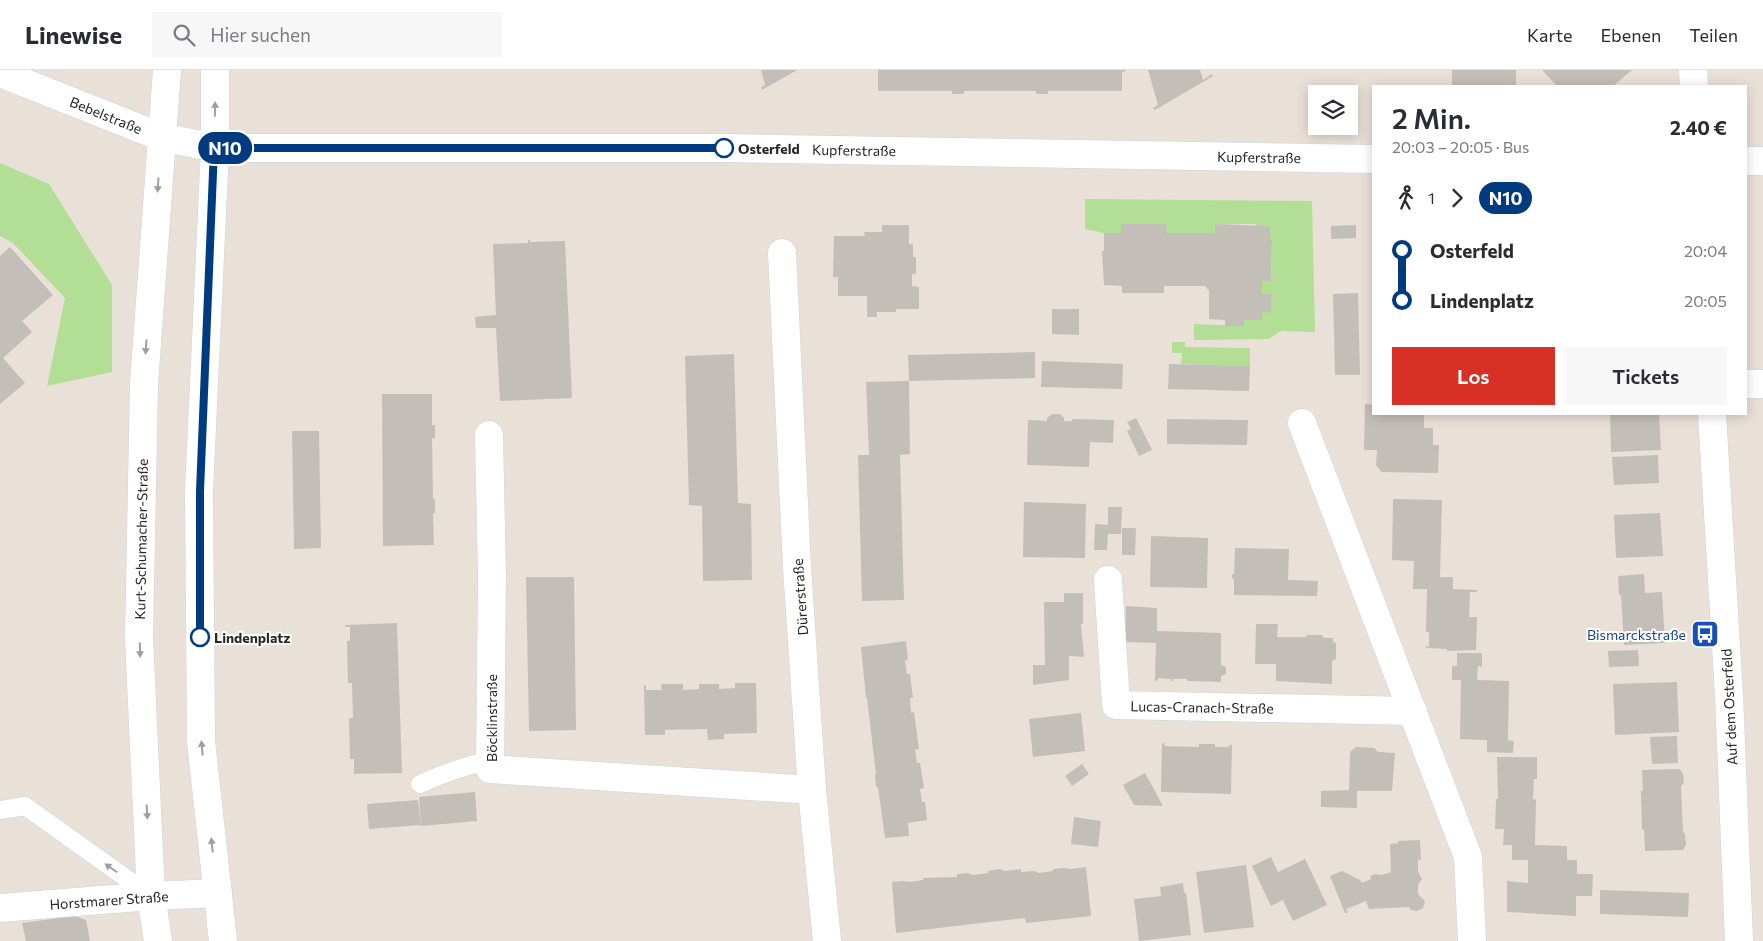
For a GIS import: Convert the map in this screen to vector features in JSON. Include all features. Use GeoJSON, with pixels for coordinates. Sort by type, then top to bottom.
{"type":"FeatureCollection","features":[{"type":"Feature","properties":{"kind":"street","name":"Kurt-Schumacher-Straße"},"geometry":{"type":"LineString","coordinates":[[158,941],[151,896],[140,619],[144,384],[167,70]]}},
{"type":"Feature","properties":{"kind":"street"},"geometry":{"type":"LineString","coordinates":[[215,70],[214,148],[200,491],[201,741],[223,941]]}},
{"type":"Feature","properties":{"kind":"street"},"geometry":{"type":"LineString","coordinates":[[1693,70],[1694,85]]}},
{"type":"Feature","properties":{"kind":"street","name":"Bebelstraße"},"geometry":{"type":"LineString","coordinates":[[0,73],[161,137],[214,148]]}},
{"type":"Feature","properties":{"kind":"street","name":"Kupferstraße"},"geometry":{"type":"LineString","coordinates":[[214,148],[724,148],[1372,159]]}},
{"type":"Feature","properties":{"kind":"street"},"geometry":{"type":"LineString","coordinates":[[1747,160],[1763,161]]}},
{"type":"Feature","properties":{"kind":"street","name":"Dürerstraße"},"geometry":{"type":"LineString","coordinates":[[782,253],[798,567],[812,790],[827,941]]}},
{"type":"Feature","properties":{"kind":"street"},"geometry":{"type":"LineString","coordinates":[[1747,384],[1763,384]]}},
{"type":"Feature","properties":{"kind":"street","name":"Auf dem Osterfeld"},"geometry":{"type":"LineString","coordinates":[[1712,415],[1728,686],[1739,941]]}},
{"type":"Feature","properties":{"kind":"street"},"geometry":{"type":"LineString","coordinates":[[1302,423],[1468,857],[1472,941]]}},
{"type":"Feature","properties":{"kind":"street","name":"Böcklinstraße"},"geometry":{"type":"LineString","coordinates":[[489,435],[492,576],[490,769],[812,790]]}},
{"type":"Feature","properties":{"kind":"street","name":"Lucas-Cranach-Straße"},"geometry":{"type":"LineString","coordinates":[[1108,580],[1116,705],[1414,712]]}},
{"type":"Feature","properties":{"kind":"street","name":"Horstmarer Straße"},"geometry":{"type":"LineString","coordinates":[[0,908],[151,896],[218,893]]}},
{"type":"Feature","properties":{"kind":"lane"},"geometry":{"type":"LineString","coordinates":[[420,784],[472,764],[490,761]]}},
{"type":"Feature","properties":{"kind":"lane"},"geometry":{"type":"LineString","coordinates":[[0,810],[25,806],[151,896]]}},
{"type":"Feature","properties":{"kind":"green space"},"geometry":{"type":"Polygon","coordinates":[[[0,163],[49,184],[112,285],[112,372],[47,386],[65,298],[13,243],[0,236],[0,163]]]}},
{"type":"Feature","properties":{"kind":"green space"},"geometry":{"type":"Polygon","coordinates":[[[1085,199],[1312,201],[1315,332],[1281,331],[1269,339],[1194,340],[1194,324],[1244,326],[1244,320],[1262,312],[1271,312],[1262,294],[1262,281],[1271,281],[1272,240],[1270,240],[1270,226],[1215,224],[1215,233],[1167,233],[1166,224],[1121,224],[1121,233],[1104,233],[1085,229],[1085,199]]]}},
{"type":"Feature","properties":{"kind":"green space"},"geometry":{"type":"Polygon","coordinates":[[[1172,342],[1185,342],[1185,347],[1250,348],[1250,366],[1181,364],[1182,353],[1172,353],[1172,342]]]}},
{"type":"Feature","properties":{"kind":"building"},"geometry":{"type":"Polygon","coordinates":[[[761,70],[797,70],[762,90],[761,87],[765,85],[761,70]]]}},
{"type":"Feature","properties":{"kind":"building"},"geometry":{"type":"Polygon","coordinates":[[[878,70],[1126,71],[1122,72],[1122,91],[1048,91],[1048,94],[1036,94],[1036,91],[964,91],[964,94],[952,94],[952,91],[878,91],[878,70]]]}},
{"type":"Feature","properties":{"kind":"building"},"geometry":{"type":"Polygon","coordinates":[[[1148,70],[1200,70],[1203,80],[1212,74],[1213,76],[1155,110],[1153,108],[1158,105],[1148,70]]]}},
{"type":"Feature","properties":{"kind":"building"},"geometry":{"type":"Polygon","coordinates":[[[1452,70],[1516,70],[1516,85],[1452,85],[1452,70]]]}},
{"type":"Feature","properties":{"kind":"building"},"geometry":{"type":"Polygon","coordinates":[[[1542,70],[1632,70],[1614,85],[1556,85],[1542,70]]]}},
{"type":"Feature","properties":{"kind":"building"},"geometry":{"type":"Polygon","coordinates":[[[1121,224],[1166,224],[1167,233],[1215,233],[1215,224],[1270,226],[1270,240],[1272,239],[1271,281],[1262,281],[1262,294],[1271,294],[1271,313],[1262,312],[1262,320],[1244,320],[1244,326],[1225,326],[1225,320],[1209,319],[1209,291],[1205,286],[1164,286],[1164,293],[1122,293],[1122,286],[1104,285],[1102,251],[1104,251],[1104,233],[1121,233],[1121,224]]]}},
{"type":"Feature","properties":{"kind":"building"},"geometry":{"type":"Polygon","coordinates":[[[882,225],[909,225],[909,244],[913,244],[913,257],[916,257],[916,274],[912,274],[912,286],[919,287],[919,309],[896,309],[896,312],[877,312],[877,317],[867,317],[867,296],[838,296],[838,277],[833,277],[834,236],[865,236],[864,232],[882,232],[882,225]]]}},
{"type":"Feature","properties":{"kind":"building"},"geometry":{"type":"Polygon","coordinates":[[[1356,225],[1356,238],[1331,239],[1331,226],[1356,225]]]}},
{"type":"Feature","properties":{"kind":"building"},"geometry":{"type":"Polygon","coordinates":[[[528,240],[530,242],[565,241],[572,398],[500,401],[496,328],[476,328],[475,317],[496,315],[493,244],[528,243],[528,240]]]}},
{"type":"Feature","properties":{"kind":"building"},"geometry":{"type":"Polygon","coordinates":[[[10,247],[53,295],[22,321],[32,332],[3,358],[25,383],[0,404],[0,256],[10,247]]]}},
{"type":"Feature","properties":{"kind":"building"},"geometry":{"type":"Polygon","coordinates":[[[1358,293],[1360,375],[1335,375],[1333,294],[1358,293]]]}},
{"type":"Feature","properties":{"kind":"building"},"geometry":{"type":"Polygon","coordinates":[[[1052,309],[1079,309],[1079,335],[1052,334],[1052,309]]]}},
{"type":"Feature","properties":{"kind":"building"},"geometry":{"type":"Polygon","coordinates":[[[1035,352],[1035,378],[909,381],[908,355],[1035,352]]]}},
{"type":"Feature","properties":{"kind":"building"},"geometry":{"type":"Polygon","coordinates":[[[734,354],[738,503],[751,504],[752,580],[703,581],[702,506],[689,505],[685,356],[734,354]]]}},
{"type":"Feature","properties":{"kind":"building"},"geometry":{"type":"Polygon","coordinates":[[[1042,361],[1123,364],[1122,389],[1041,387],[1042,361]]]}},
{"type":"Feature","properties":{"kind":"building"},"geometry":{"type":"Polygon","coordinates":[[[1169,364],[1250,366],[1249,391],[1168,389],[1169,364]]]}},
{"type":"Feature","properties":{"kind":"building"},"geometry":{"type":"Polygon","coordinates":[[[909,381],[910,454],[900,455],[904,600],[862,601],[858,455],[869,455],[866,382],[909,381]]]}},
{"type":"Feature","properties":{"kind":"building"},"geometry":{"type":"Polygon","coordinates":[[[382,394],[432,394],[432,425],[435,425],[435,438],[432,438],[433,499],[435,499],[435,513],[433,513],[434,545],[383,546],[382,394]]]}},
{"type":"Feature","properties":{"kind":"building"},"geometry":{"type":"Polygon","coordinates":[[[1365,404],[1372,405],[1372,415],[1424,415],[1424,428],[1433,428],[1433,445],[1439,445],[1438,473],[1382,472],[1376,465],[1377,450],[1364,450],[1365,404]]]}},
{"type":"Feature","properties":{"kind":"building"},"geometry":{"type":"Polygon","coordinates":[[[1052,414],[1060,414],[1064,421],[1072,421],[1072,419],[1114,420],[1113,443],[1090,442],[1089,467],[1027,465],[1028,420],[1047,421],[1047,418],[1052,414]]]}},
{"type":"Feature","properties":{"kind":"building"},"geometry":{"type":"Polygon","coordinates":[[[1610,415],[1659,415],[1661,450],[1611,452],[1610,415]]]}},
{"type":"Feature","properties":{"kind":"building"},"geometry":{"type":"Polygon","coordinates":[[[1136,418],[1152,450],[1139,456],[1127,431],[1131,429],[1127,422],[1136,418]]]}},
{"type":"Feature","properties":{"kind":"building"},"geometry":{"type":"Polygon","coordinates":[[[1167,419],[1248,420],[1247,445],[1167,444],[1167,419]]]}},
{"type":"Feature","properties":{"kind":"building"},"geometry":{"type":"Polygon","coordinates":[[[292,431],[319,431],[321,548],[294,549],[292,431]]]}},
{"type":"Feature","properties":{"kind":"building"},"geometry":{"type":"Polygon","coordinates":[[[1658,455],[1659,483],[1614,485],[1612,457],[1658,455]]]}},
{"type":"Feature","properties":{"kind":"building"},"geometry":{"type":"Polygon","coordinates":[[[1393,499],[1442,500],[1440,577],[1453,577],[1453,589],[1477,590],[1477,592],[1470,592],[1469,617],[1477,617],[1476,650],[1447,651],[1447,649],[1426,648],[1426,646],[1429,647],[1429,632],[1426,632],[1427,589],[1413,589],[1414,561],[1392,560],[1393,499]]]}},
{"type":"Feature","properties":{"kind":"building"},"geometry":{"type":"Polygon","coordinates":[[[1024,502],[1086,504],[1085,558],[1023,557],[1024,502]]]}},
{"type":"Feature","properties":{"kind":"building"},"geometry":{"type":"Polygon","coordinates":[[[1108,507],[1122,507],[1121,534],[1108,534],[1107,550],[1094,550],[1095,524],[1108,525],[1108,507]]]}},
{"type":"Feature","properties":{"kind":"building"},"geometry":{"type":"Polygon","coordinates":[[[1660,513],[1663,556],[1616,558],[1614,515],[1660,513]]]}},
{"type":"Feature","properties":{"kind":"building"},"geometry":{"type":"Polygon","coordinates":[[[1122,528],[1136,528],[1135,555],[1122,555],[1122,528]]]}},
{"type":"Feature","properties":{"kind":"building"},"geometry":{"type":"Polygon","coordinates":[[[1151,536],[1208,538],[1207,588],[1150,587],[1151,536]]]}},
{"type":"Feature","properties":{"kind":"building"},"geometry":{"type":"Polygon","coordinates":[[[1235,548],[1289,549],[1288,580],[1318,581],[1317,596],[1234,595],[1234,579],[1232,574],[1234,574],[1235,548]]]}},
{"type":"Feature","properties":{"kind":"building"},"geometry":{"type":"Polygon","coordinates":[[[1644,574],[1645,593],[1662,592],[1665,643],[1624,645],[1618,576],[1644,574]]]}},
{"type":"Feature","properties":{"kind":"building"},"geometry":{"type":"Polygon","coordinates":[[[526,577],[574,577],[576,730],[529,731],[526,577]]]}},
{"type":"Feature","properties":{"kind":"building"},"geometry":{"type":"Polygon","coordinates":[[[1064,593],[1083,593],[1083,624],[1081,624],[1084,657],[1069,656],[1069,680],[1033,685],[1033,665],[1045,665],[1044,602],[1064,602],[1064,593]]]}},
{"type":"Feature","properties":{"kind":"building"},"geometry":{"type":"Polygon","coordinates":[[[1126,606],[1157,608],[1157,631],[1221,633],[1221,665],[1226,667],[1226,674],[1221,676],[1221,682],[1187,681],[1187,679],[1173,679],[1171,681],[1171,679],[1158,678],[1158,681],[1155,680],[1156,643],[1125,642],[1126,606]]]}},
{"type":"Feature","properties":{"kind":"building"},"geometry":{"type":"Polygon","coordinates":[[[397,623],[402,773],[354,774],[354,759],[350,759],[349,718],[353,718],[352,683],[348,683],[347,641],[350,641],[350,627],[345,627],[345,625],[397,623]]]}},
{"type":"Feature","properties":{"kind":"building"},"geometry":{"type":"Polygon","coordinates":[[[1256,624],[1278,624],[1277,637],[1322,635],[1324,638],[1333,638],[1333,642],[1336,643],[1336,659],[1332,661],[1332,684],[1276,681],[1276,664],[1255,664],[1256,624]]]}},
{"type":"Feature","properties":{"kind":"building"},"geometry":{"type":"Polygon","coordinates":[[[906,641],[908,660],[905,660],[907,674],[910,674],[913,698],[910,698],[911,713],[914,712],[919,749],[915,750],[917,763],[920,763],[924,788],[920,789],[922,802],[925,802],[927,820],[908,823],[909,836],[885,838],[878,787],[876,787],[861,647],[906,641]]]}},
{"type":"Feature","properties":{"kind":"building"},"geometry":{"type":"Polygon","coordinates":[[[1638,650],[1639,666],[1609,667],[1608,651],[1638,650]]]}},
{"type":"Feature","properties":{"kind":"building"},"geometry":{"type":"Polygon","coordinates":[[[1457,653],[1482,653],[1482,667],[1478,666],[1477,680],[1509,681],[1508,740],[1514,741],[1513,753],[1487,752],[1487,740],[1460,739],[1461,680],[1452,680],[1452,666],[1457,666],[1457,653]]]}},
{"type":"Feature","properties":{"kind":"building"},"geometry":{"type":"Polygon","coordinates":[[[1677,682],[1679,732],[1615,735],[1613,684],[1677,682]]]}},
{"type":"Feature","properties":{"kind":"building"},"geometry":{"type":"Polygon","coordinates":[[[735,683],[756,683],[757,733],[724,734],[724,739],[708,740],[707,729],[665,730],[665,735],[645,735],[644,685],[646,685],[646,690],[662,690],[661,684],[683,684],[683,690],[699,689],[699,684],[719,684],[719,689],[735,688],[735,683]]]}},
{"type":"Feature","properties":{"kind":"building"},"geometry":{"type":"Polygon","coordinates":[[[1081,713],[1085,751],[1033,757],[1029,719],[1081,713]]]}},
{"type":"Feature","properties":{"kind":"building"},"geometry":{"type":"Polygon","coordinates":[[[1677,736],[1678,763],[1652,764],[1650,737],[1677,736]]]}},
{"type":"Feature","properties":{"kind":"building"},"geometry":{"type":"Polygon","coordinates":[[[1162,743],[1165,744],[1164,746],[1199,747],[1199,744],[1215,744],[1215,747],[1229,747],[1229,745],[1232,745],[1231,794],[1161,792],[1162,743]]]}},
{"type":"Feature","properties":{"kind":"building"},"geometry":{"type":"Polygon","coordinates":[[[1356,747],[1374,748],[1378,752],[1395,753],[1392,791],[1357,791],[1357,808],[1321,807],[1321,791],[1349,790],[1350,752],[1356,747]]]}},
{"type":"Feature","properties":{"kind":"building"},"geometry":{"type":"Polygon","coordinates":[[[1497,757],[1537,757],[1537,779],[1534,779],[1533,800],[1536,799],[1535,845],[1567,846],[1567,860],[1577,860],[1577,874],[1593,874],[1592,896],[1576,896],[1576,916],[1507,912],[1507,881],[1528,883],[1528,860],[1512,860],[1512,845],[1503,845],[1504,829],[1495,829],[1496,799],[1498,799],[1497,757]]]}},
{"type":"Feature","properties":{"kind":"building"},"geometry":{"type":"Polygon","coordinates":[[[1082,764],[1089,774],[1072,786],[1065,776],[1082,764]]]}},
{"type":"Feature","properties":{"kind":"building"},"geometry":{"type":"Polygon","coordinates":[[[1680,769],[1683,773],[1684,783],[1681,786],[1683,832],[1686,845],[1683,850],[1645,851],[1644,829],[1642,830],[1642,770],[1680,769]]]}},
{"type":"Feature","properties":{"kind":"building"},"geometry":{"type":"Polygon","coordinates":[[[1145,773],[1163,806],[1134,805],[1123,785],[1145,773]]]}},
{"type":"Feature","properties":{"kind":"building"},"geometry":{"type":"Polygon","coordinates":[[[475,792],[477,821],[421,826],[419,797],[475,792]]]}},
{"type":"Feature","properties":{"kind":"building"},"geometry":{"type":"Polygon","coordinates":[[[418,800],[421,825],[369,829],[367,804],[418,800]]]}},
{"type":"Feature","properties":{"kind":"building"},"geometry":{"type":"Polygon","coordinates":[[[1074,817],[1101,821],[1098,847],[1071,844],[1074,817]]]}},
{"type":"Feature","properties":{"kind":"building"},"geometry":{"type":"Polygon","coordinates":[[[1420,840],[1421,860],[1418,859],[1418,872],[1422,879],[1418,885],[1418,894],[1425,901],[1423,908],[1417,911],[1411,910],[1409,907],[1369,909],[1366,901],[1346,909],[1348,913],[1345,913],[1330,876],[1342,871],[1360,880],[1362,883],[1371,879],[1370,876],[1375,874],[1382,875],[1391,872],[1390,844],[1398,843],[1398,841],[1420,840]]]}},
{"type":"Feature","properties":{"kind":"building"},"geometry":{"type":"Polygon","coordinates":[[[1271,857],[1278,872],[1305,859],[1327,905],[1293,921],[1283,900],[1271,906],[1252,866],[1271,857]]]}},
{"type":"Feature","properties":{"kind":"building"},"geometry":{"type":"Polygon","coordinates":[[[1246,865],[1254,927],[1204,933],[1196,872],[1246,865]]]}},
{"type":"Feature","properties":{"kind":"building"},"geometry":{"type":"Polygon","coordinates":[[[1086,867],[1091,916],[1026,923],[1025,918],[896,933],[892,882],[909,882],[923,880],[923,878],[957,877],[957,874],[968,873],[973,875],[1000,869],[1005,871],[1021,869],[1021,872],[1034,871],[1039,873],[1053,871],[1053,869],[1086,867]]]}},
{"type":"Feature","properties":{"kind":"building"},"geometry":{"type":"Polygon","coordinates":[[[1183,883],[1191,935],[1139,941],[1134,899],[1161,896],[1160,887],[1183,883]]]}},
{"type":"Feature","properties":{"kind":"building"},"geometry":{"type":"Polygon","coordinates":[[[1600,890],[1689,893],[1688,917],[1600,914],[1600,890]]]}},
{"type":"Feature","properties":{"kind":"building"},"geometry":{"type":"Polygon","coordinates":[[[74,916],[86,920],[90,941],[26,941],[22,923],[74,916]]]}},
{"type":"Feature","properties":{"kind":"bus line","name":"N10"},"geometry":{"type":"LineString","coordinates":[[200,637],[200,491],[214,148],[724,148]]}},
{"type":"Feature","properties":{"kind":"place","name":"Osterfeld"},"geometry":{"type":"Point","coordinates":[724,148]}},
{"type":"Feature","properties":{"kind":"place","name":"Bismarckstraße"},"geometry":{"type":"Point","coordinates":[1705,634]}},
{"type":"Feature","properties":{"kind":"place","name":"Lindenplatz"},"geometry":{"type":"Point","coordinates":[200,637]}}]}
